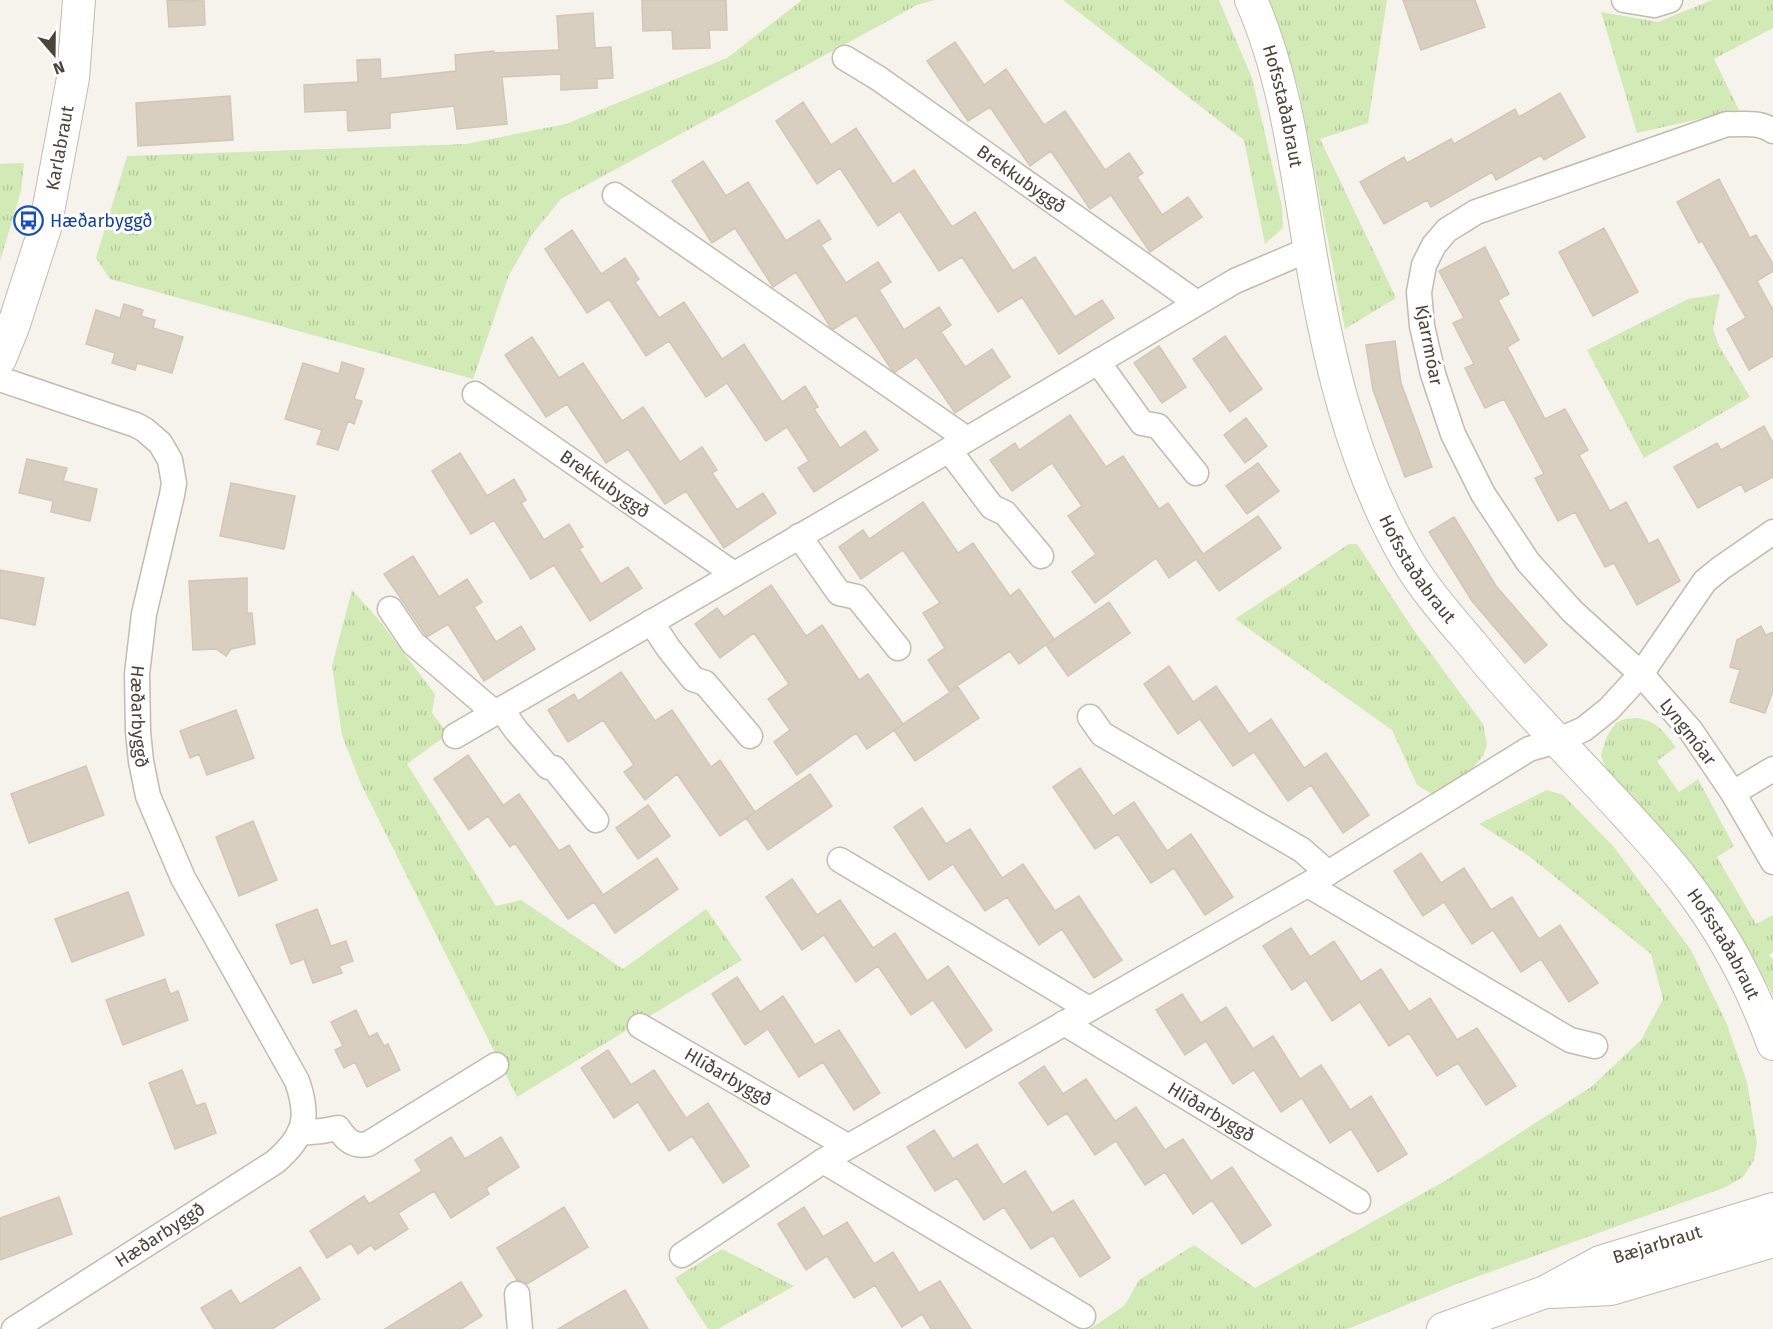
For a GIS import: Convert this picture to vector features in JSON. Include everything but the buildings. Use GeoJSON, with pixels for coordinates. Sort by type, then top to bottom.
{"type":"FeatureCollection","features":[{"type":"Feature","properties":{"kind":"street","name":"Karlabraut"},"geometry":{"type":"LineString","coordinates":[[0,359],[13,327],[45,228],[73,78],[79,0]]}},
{"type":"Feature","properties":{"kind":"street","name":"Hofsstaðabraut"},"geometry":{"type":"LineString","coordinates":[[1251,0],[1268,41],[1291,134],[1310,249],[1340,397],[1356,451],[1373,494],[1407,560],[1500,680],[1592,776],[1684,880],[1715,924],[1763,1016],[1773,1044]]}},
{"type":"Feature","properties":{"kind":"street"},"geometry":{"type":"LineString","coordinates":[[1624,0],[1654,4],[1670,0]]}},
{"type":"Feature","properties":{"kind":"street","name":"Brekkubyggð"},"geometry":{"type":"LineString","coordinates":[[845,58],[878,78],[1197,303]]}},
{"type":"Feature","properties":{"kind":"street","name":"Kjarrmóar"},"geometry":{"type":"LineString","coordinates":[[1641,674],[1572,611],[1528,562],[1483,494],[1453,434],[1432,374],[1420,307],[1419,292],[1422,272],[1434,245],[1447,230],[1476,212],[1727,124],[1756,124],[1773,131]]}},
{"type":"Feature","properties":{"kind":"street"},"geometry":{"type":"LineString","coordinates":[[615,195],[958,444],[992,507],[1005,513],[1041,556]]}},
{"type":"Feature","properties":{"kind":"street"},"geometry":{"type":"LineString","coordinates":[[455,736],[1235,281],[1310,249]]}},
{"type":"Feature","properties":{"kind":"street"},"geometry":{"type":"LineString","coordinates":[[1098,362],[1142,423],[1158,426],[1196,473]]}},
{"type":"Feature","properties":{"kind":"street","name":"Hæðarbyggð"},"geometry":{"type":"LineString","coordinates":[[0,379],[136,425],[160,443],[171,460],[174,483],[144,614],[136,674],[141,761],[148,796],[183,878],[297,1081],[304,1100],[305,1114],[299,1133],[288,1151],[275,1162],[14,1329]]}},
{"type":"Feature","properties":{"kind":"street","name":"Brekkubyggð"},"geometry":{"type":"LineString","coordinates":[[475,394],[734,574]]}},
{"type":"Feature","properties":{"kind":"street"},"geometry":{"type":"LineString","coordinates":[[682,1255],[847,1146],[1318,879],[1529,749],[1557,741],[1584,729],[1609,709],[1641,674],[1705,581],[1773,532]]}},
{"type":"Feature","properties":{"kind":"street"},"geometry":{"type":"LineString","coordinates":[[799,537],[839,593],[857,597],[898,648]]}},
{"type":"Feature","properties":{"kind":"street"},"geometry":{"type":"LineString","coordinates":[[390,609],[413,643],[498,711],[548,767],[554,768],[596,820]]}},
{"type":"Feature","properties":{"kind":"street"},"geometry":{"type":"LineString","coordinates":[[651,622],[693,679],[705,683],[750,736]]}},
{"type":"Feature","properties":{"kind":"street","name":"Lyngmóar"},"geometry":{"type":"LineString","coordinates":[[1641,674],[1691,731],[1733,793],[1773,862]]}},
{"type":"Feature","properties":{"kind":"street"},"geometry":{"type":"LineString","coordinates":[[1090,717],[1102,734],[1302,850],[1318,879],[1570,1040],[1595,1046]]}},
{"type":"Feature","properties":{"kind":"street"},"geometry":{"type":"LineString","coordinates":[[1733,793],[1773,769]]}},
{"type":"Feature","properties":{"kind":"street"},"geometry":{"type":"LineString","coordinates":[[840,860],[1089,1009]]}},
{"type":"Feature","properties":{"kind":"street","name":"Hlíðarbyggð"},"geometry":{"type":"LineString","coordinates":[[1064,1023],[1358,1201]]}},
{"type":"Feature","properties":{"kind":"street","name":"Hlíðarbyggð"},"geometry":{"type":"LineString","coordinates":[[640,1026],[847,1146]]}},
{"type":"Feature","properties":{"kind":"street"},"geometry":{"type":"LineString","coordinates":[[299,1133],[338,1128],[351,1143],[359,1146],[368,1144],[496,1065]]}},
{"type":"Feature","properties":{"kind":"street"},"geometry":{"type":"LineString","coordinates":[[823,1161],[1083,1316]]}},
{"type":"Feature","properties":{"kind":"street","name":"Bæjarbraut"},"geometry":{"type":"LineString","coordinates":[[1443,1329],[1545,1292],[1600,1262],[1773,1209]]}},
{"type":"Feature","properties":{"kind":"street","name":"Bæjarbraut"},"geometry":{"type":"LineString","coordinates":[[1545,1292],[1611,1289],[1773,1241]]}},
{"type":"Feature","properties":{"kind":"street"},"geometry":{"type":"LineString","coordinates":[[517,1294],[520,1329]]}},
{"type":"Feature","properties":{"kind":"green space"},"geometry":{"type":"Polygon","coordinates":[[[802,0],[935,0],[917,5],[561,199],[533,233],[509,275],[473,379],[110,279],[96,258],[127,156],[466,144],[566,124],[727,58],[802,0]]]}},
{"type":"Feature","properties":{"kind":"green space"},"geometry":{"type":"Polygon","coordinates":[[[1063,0],[1219,0],[1252,78],[1282,207],[1283,228],[1265,244],[1244,140],[1063,0]]]}},
{"type":"Feature","properties":{"kind":"green space"},"geometry":{"type":"Polygon","coordinates":[[[1269,0],[1387,0],[1368,123],[1320,139],[1396,298],[1345,329],[1299,90],[1269,0]]]}},
{"type":"Feature","properties":{"kind":"green space"},"geometry":{"type":"Polygon","coordinates":[[[1712,0],[1773,0],[1773,28],[1714,59],[1739,110],[1637,133],[1601,12],[1658,22],[1712,0]]]}},
{"type":"Feature","properties":{"kind":"green space"},"geometry":{"type":"Polygon","coordinates":[[[24,163],[21,191],[0,261],[0,164],[24,163]]]}},
{"type":"Feature","properties":{"kind":"green space"},"geometry":{"type":"Polygon","coordinates":[[[1720,294],[1713,329],[1719,346],[1750,397],[1644,458],[1587,350],[1688,299],[1720,294]]]}},
{"type":"Feature","properties":{"kind":"green space"},"geometry":{"type":"Polygon","coordinates":[[[1349,544],[1357,544],[1413,629],[1483,724],[1487,745],[1483,756],[1472,769],[1432,794],[1417,785],[1392,730],[1235,619],[1349,544]]]}},
{"type":"Feature","properties":{"kind":"green space"},"geometry":{"type":"Polygon","coordinates":[[[352,590],[378,619],[435,694],[432,713],[448,734],[407,764],[496,906],[521,900],[623,969],[706,909],[742,960],[517,1097],[361,784],[342,735],[332,666],[352,590]]]}},
{"type":"Feature","properties":{"kind":"green space"},"geometry":{"type":"Polygon","coordinates":[[[1636,718],[1654,724],[1676,747],[1657,761],[1679,792],[1698,779],[1734,846],[1717,857],[1756,924],[1773,915],[1773,952],[1769,955],[1773,960],[1773,995],[1740,934],[1703,879],[1606,769],[1601,755],[1607,736],[1616,723],[1636,718]]]}},
{"type":"Feature","properties":{"kind":"green space"},"geometry":{"type":"Polygon","coordinates":[[[1547,790],[1563,795],[1614,847],[1691,950],[1726,1022],[1747,1082],[1757,1143],[1754,1160],[1743,1177],[1726,1187],[1454,1285],[1348,1329],[1090,1329],[1125,1305],[1139,1280],[1194,1245],[1255,1288],[1450,1178],[1591,1087],[1641,1040],[1663,999],[1651,954],[1529,856],[1479,824],[1547,790]]]}},
{"type":"Feature","properties":{"kind":"green space"},"geometry":{"type":"Polygon","coordinates":[[[722,1249],[794,1286],[718,1329],[708,1329],[675,1278],[722,1249]]]}},
{"type":"Feature","properties":{"kind":"place","name":"Hæðarbyggð"},"geometry":{"type":"Point","coordinates":[29,221]}}]}
